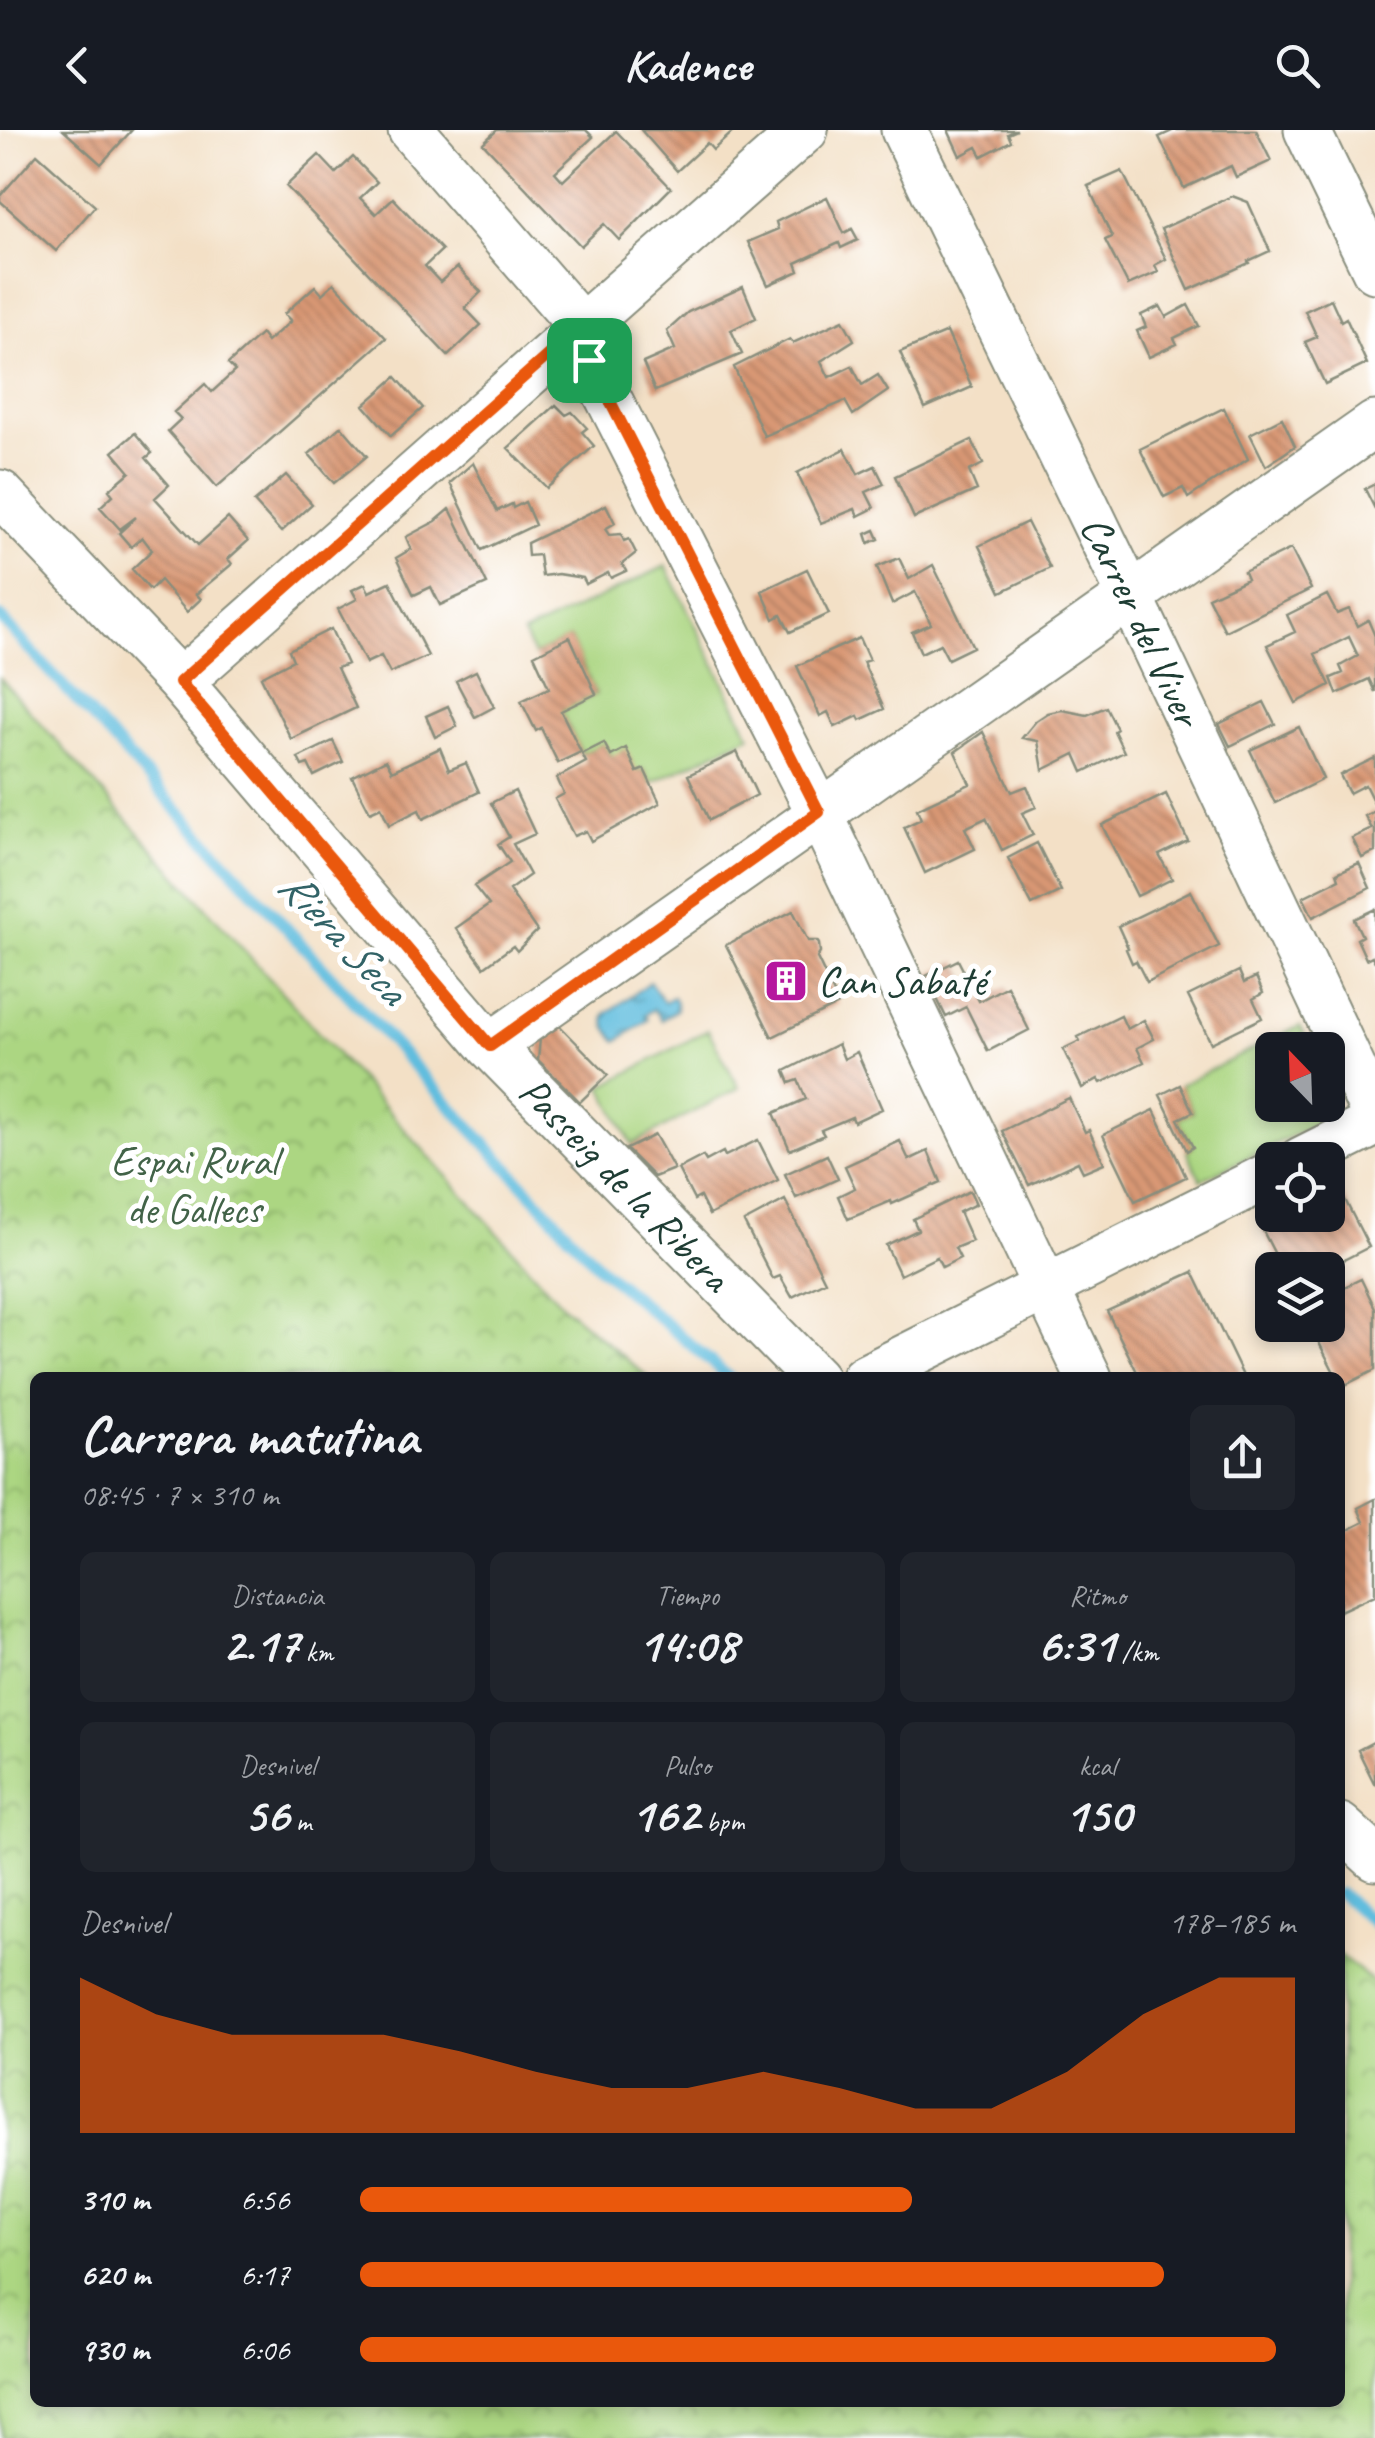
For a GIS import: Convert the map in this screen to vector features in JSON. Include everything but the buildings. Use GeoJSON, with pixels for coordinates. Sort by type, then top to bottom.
{"type":"FeatureCollection","features":[{"type":"Feature","properties":{"kind":"street"},"geometry":{"type":"LineString","coordinates":[[411,130],[581,326],[589,360],[819,812],[1085,1372]]}},
{"type":"Feature","properties":{"kind":"street"},"geometry":{"type":"LineString","coordinates":[[180,682],[804,130]]}},
{"type":"Feature","properties":{"kind":"street","name":"Carrer del Viver"},"geometry":{"type":"LineString","coordinates":[[904,130],[1375,1115]]}},
{"type":"Feature","properties":{"kind":"street"},"geometry":{"type":"LineString","coordinates":[[1307,130],[1375,270]]}},
{"type":"Feature","properties":{"kind":"street"},"geometry":{"type":"LineString","coordinates":[[490,1046],[1375,424]]}},
{"type":"Feature","properties":{"kind":"street","name":"Passeig de la Ribera"},"geometry":{"type":"LineString","coordinates":[[0,493],[180,682],[490,1046],[809,1372]]}},
{"type":"Feature","properties":{"kind":"street"},"geometry":{"type":"LineString","coordinates":[[1338,1142],[1375,1124]]}},
{"type":"Feature","properties":{"kind":"street"},"geometry":{"type":"LineString","coordinates":[[876,1372],[1255,1182]]}},
{"type":"Feature","properties":{"kind":"street"},"geometry":{"type":"LineString","coordinates":[[1345,1831],[1375,1858]]}},
{"type":"Feature","properties":{"kind":"green space"},"geometry":{"type":"Polygon","coordinates":[[[666,566],[750,736],[651,783],[644,770],[637,772],[611,756],[603,744],[582,754],[561,711],[596,694],[570,638],[534,655],[523,634],[666,566]]]}},
{"type":"Feature","properties":{"kind":"green space","name":"Espai Rural de Gallecs"},"geometry":{"type":"Polygon","coordinates":[[[0,678],[564,1307],[642,1372],[30,1372],[30,2407],[1345,2407],[1345,1959],[1375,1984],[1375,2438],[0,2438],[0,678]]]}},
{"type":"Feature","properties":{"kind":"green space"},"geometry":{"type":"Polygon","coordinates":[[[708,1030],[739,1088],[632,1144],[602,1087],[708,1030]]]}},
{"type":"Feature","properties":{"kind":"green space"},"geometry":{"type":"Polygon","coordinates":[[[1255,1048],[1255,1122],[1320,1122],[1279,1142],[1255,1142],[1255,1154],[1201,1180],[1187,1151],[1193,1147],[1178,1119],[1193,1112],[1180,1085],[1255,1048]]]}},
{"type":"Feature","properties":{"kind":"water"},"geometry":{"type":"Polygon","coordinates":[[[650,982],[664,1002],[673,997],[676,1010],[662,1020],[654,1009],[645,1015],[648,1020],[617,1041],[606,1025],[606,1014],[650,982]]]}},
{"type":"Feature","properties":{"kind":"waterway","name":"Riera Seca"},"geometry":{"type":"LineString","coordinates":[[0,617],[599,1267],[723,1372]]}},
{"type":"Feature","properties":{"kind":"waterway","name":"Riera Seca"},"geometry":{"type":"LineString","coordinates":[[1345,1898],[1375,1924]]}},
{"type":"Feature","properties":{"kind":"place","name":"Can Sabaté"},"geometry":{"type":"Point","coordinates":[786,981]}},
{"type":"Feature","properties":{"kind":"route"},"geometry":{"type":"LineString","coordinates":[[581,326],[589,360],[819,812],[490,1046],[180,682],[581,326]]}}]}
